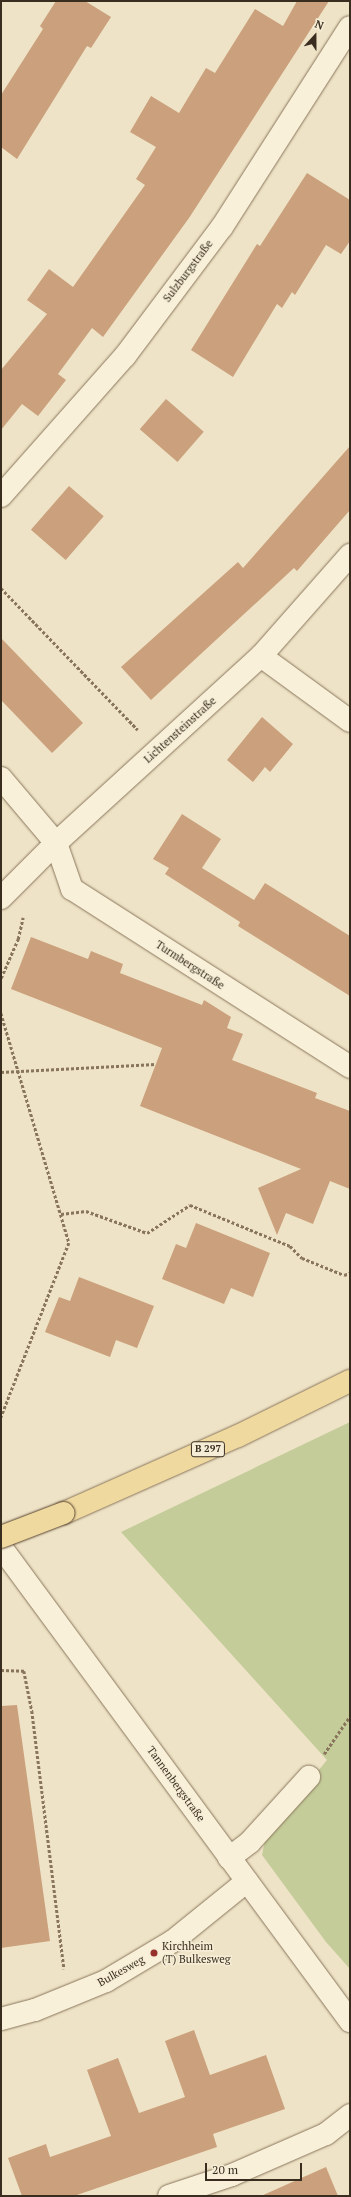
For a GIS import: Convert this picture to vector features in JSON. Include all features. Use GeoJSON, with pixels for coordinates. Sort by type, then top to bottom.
{"type":"FeatureCollection","features":[{"type":"Feature","properties":{"kind":"main road","name":"B 297"},"geometry":{"type":"LineString","coordinates":[[1,1537],[64,1513],[238,1436],[350,1381]]}},
{"type":"Feature","properties":{"kind":"street","name":"Sulzburgstraße"},"geometry":{"type":"LineString","coordinates":[[1,496],[125,356],[218,233],[350,27]]}},
{"type":"Feature","properties":{"kind":"street","name":"Lichtensteinstraße"},"geometry":{"type":"LineString","coordinates":[[1,898],[56,843],[261,656],[350,555]]}},
{"type":"Feature","properties":{"kind":"street"},"geometry":{"type":"LineString","coordinates":[[261,656],[350,721]]}},
{"type":"Feature","properties":{"kind":"street"},"geometry":{"type":"LineString","coordinates":[[1,778],[56,843]]}},
{"type":"Feature","properties":{"kind":"street","name":"Turmbergstraße"},"geometry":{"type":"LineString","coordinates":[[56,843],[72,889],[350,1067]]}},
{"type":"Feature","properties":{"kind":"street","name":"Tannenbergstraße"},"geometry":{"type":"LineString","coordinates":[[1,1547],[350,2021]]}},
{"type":"Feature","properties":{"kind":"street"},"geometry":{"type":"LineString","coordinates":[[230,1858],[250,1842],[309,1777]]}},
{"type":"Feature","properties":{"kind":"street","name":"Bulkesweg"},"geometry":{"type":"LineString","coordinates":[[1,2019],[35,2010],[106,1981],[173,1941],[247,1882]]}},
{"type":"Feature","properties":{"kind":"street"},"geometry":{"type":"LineString","coordinates":[[169,2196],[217,2189],[326,2134],[350,2115]]}},
{"type":"Feature","properties":{"kind":"path"},"geometry":{"type":"LineString","coordinates":[[1,588],[158,750]]}},
{"type":"Feature","properties":{"kind":"path"},"geometry":{"type":"LineString","coordinates":[[1,978],[18,939],[25,910]]}},
{"type":"Feature","properties":{"kind":"path"},"geometry":{"type":"LineString","coordinates":[[1,1013],[69,1243],[1,1417]]}},
{"type":"Feature","properties":{"kind":"path"},"geometry":{"type":"LineString","coordinates":[[1,1072],[156,1064]]}},
{"type":"Feature","properties":{"kind":"path"},"geometry":{"type":"LineString","coordinates":[[61,1214],[86,1211],[147,1233],[190,1205],[290,1246],[302,1258],[344,1275],[350,1273]]}},
{"type":"Feature","properties":{"kind":"path"},"geometry":{"type":"LineString","coordinates":[[1,1670],[24,1671],[32,1711],[64,1970]]}},
{"type":"Feature","properties":{"kind":"path"},"geometry":{"type":"LineString","coordinates":[[309,1777],[350,1716]]}},
{"type":"Feature","properties":{"kind":"green space"},"geometry":{"type":"Polygon","coordinates":[[[350,1422],[350,1969],[326,1942],[262,1855],[266,1835],[327,1760],[121,1532],[350,1422]]]}},
{"type":"Feature","properties":{"kind":"building"},"geometry":{"type":"Polygon","coordinates":[[[56,1],[85,1],[111,17],[91,48],[87,46],[17,159],[1,147],[1,95],[43,29],[40,26],[56,1]]]}},
{"type":"Feature","properties":{"kind":"building"},"geometry":{"type":"Polygon","coordinates":[[[297,1],[329,1],[189,218],[103,337],[92,328],[58,374],[66,380],[38,416],[22,404],[1,430],[1,370],[47,314],[27,300],[49,269],[73,287],[145,185],[136,179],[156,147],[130,132],[151,96],[179,113],[206,68],[215,73],[255,9],[283,26],[297,1]]]}},
{"type":"Feature","properties":{"kind":"building"},"geometry":{"type":"Polygon","coordinates":[[[307,173],[350,200],[350,241],[341,254],[326,245],[295,295],[292,292],[282,308],[277,304],[233,377],[191,350],[257,244],[260,246],[307,173]]]}},
{"type":"Feature","properties":{"kind":"building"},"geometry":{"type":"Polygon","coordinates":[[[166,399],[204,432],[177,462],[140,429],[166,399]]]}},
{"type":"Feature","properties":{"kind":"building"},"geometry":{"type":"Polygon","coordinates":[[[350,446],[350,510],[297,571],[294,568],[151,700],[121,667],[238,562],[243,568],[350,446]]]}},
{"type":"Feature","properties":{"kind":"building"},"geometry":{"type":"Polygon","coordinates":[[[69,486],[104,516],[66,560],[31,530],[69,486]]]}},
{"type":"Feature","properties":{"kind":"building"},"geometry":{"type":"Polygon","coordinates":[[[1,638],[83,723],[52,753],[1,700],[1,638]]]}},
{"type":"Feature","properties":{"kind":"building"},"geometry":{"type":"Polygon","coordinates":[[[262,717],[293,744],[270,772],[265,767],[253,782],[227,760],[262,717]]]}},
{"type":"Feature","properties":{"kind":"building"},"geometry":{"type":"Polygon","coordinates":[[[182,814],[221,839],[202,868],[254,900],[265,883],[350,936],[350,996],[238,926],[240,922],[165,874],[169,868],[153,859],[182,814]]]}},
{"type":"Feature","properties":{"kind":"building"},"geometry":{"type":"Polygon","coordinates":[[[31,937],[88,959],[91,951],[123,964],[120,973],[202,1005],[204,1000],[231,1017],[227,1028],[243,1034],[232,1060],[317,1093],[315,1098],[350,1111],[350,1189],[330,1181],[313,1224],[286,1213],[277,1235],[258,1188],[301,1169],[140,1106],[162,1048],[11,989],[31,937]]]}},
{"type":"Feature","properties":{"kind":"building"},"geometry":{"type":"Polygon","coordinates":[[[196,1223],[270,1253],[253,1297],[231,1288],[224,1304],[162,1279],[176,1244],[186,1248],[196,1223]]]}},
{"type":"Feature","properties":{"kind":"building"},"geometry":{"type":"Polygon","coordinates":[[[79,1277],[154,1306],[137,1348],[116,1340],[110,1357],[45,1332],[59,1297],[70,1301],[79,1277]]]}},
{"type":"Feature","properties":{"kind":"building"},"geometry":{"type":"Polygon","coordinates":[[[17,1705],[50,1941],[1,1948],[1,1706],[17,1705]]]}},
{"type":"Feature","properties":{"kind":"building"},"geometry":{"type":"Polygon","coordinates":[[[194,2030],[210,2075],[266,2055],[285,2109],[213,2134],[217,2147],[74,2196],[22,2196],[8,2158],[46,2144],[50,2157],[111,2136],[87,2070],[118,2058],[139,2113],[185,2097],[165,2041],[194,2030]]]}},
{"type":"Feature","properties":{"kind":"building"},"geometry":{"type":"Polygon","coordinates":[[[326,2167],[338,2196],[261,2196],[326,2167]]]}},
{"type":"Feature","properties":{"kind":"place","name":"Kirchheim (T) Bulkesweg"},"geometry":{"type":"Point","coordinates":[154,1953]}}]}
